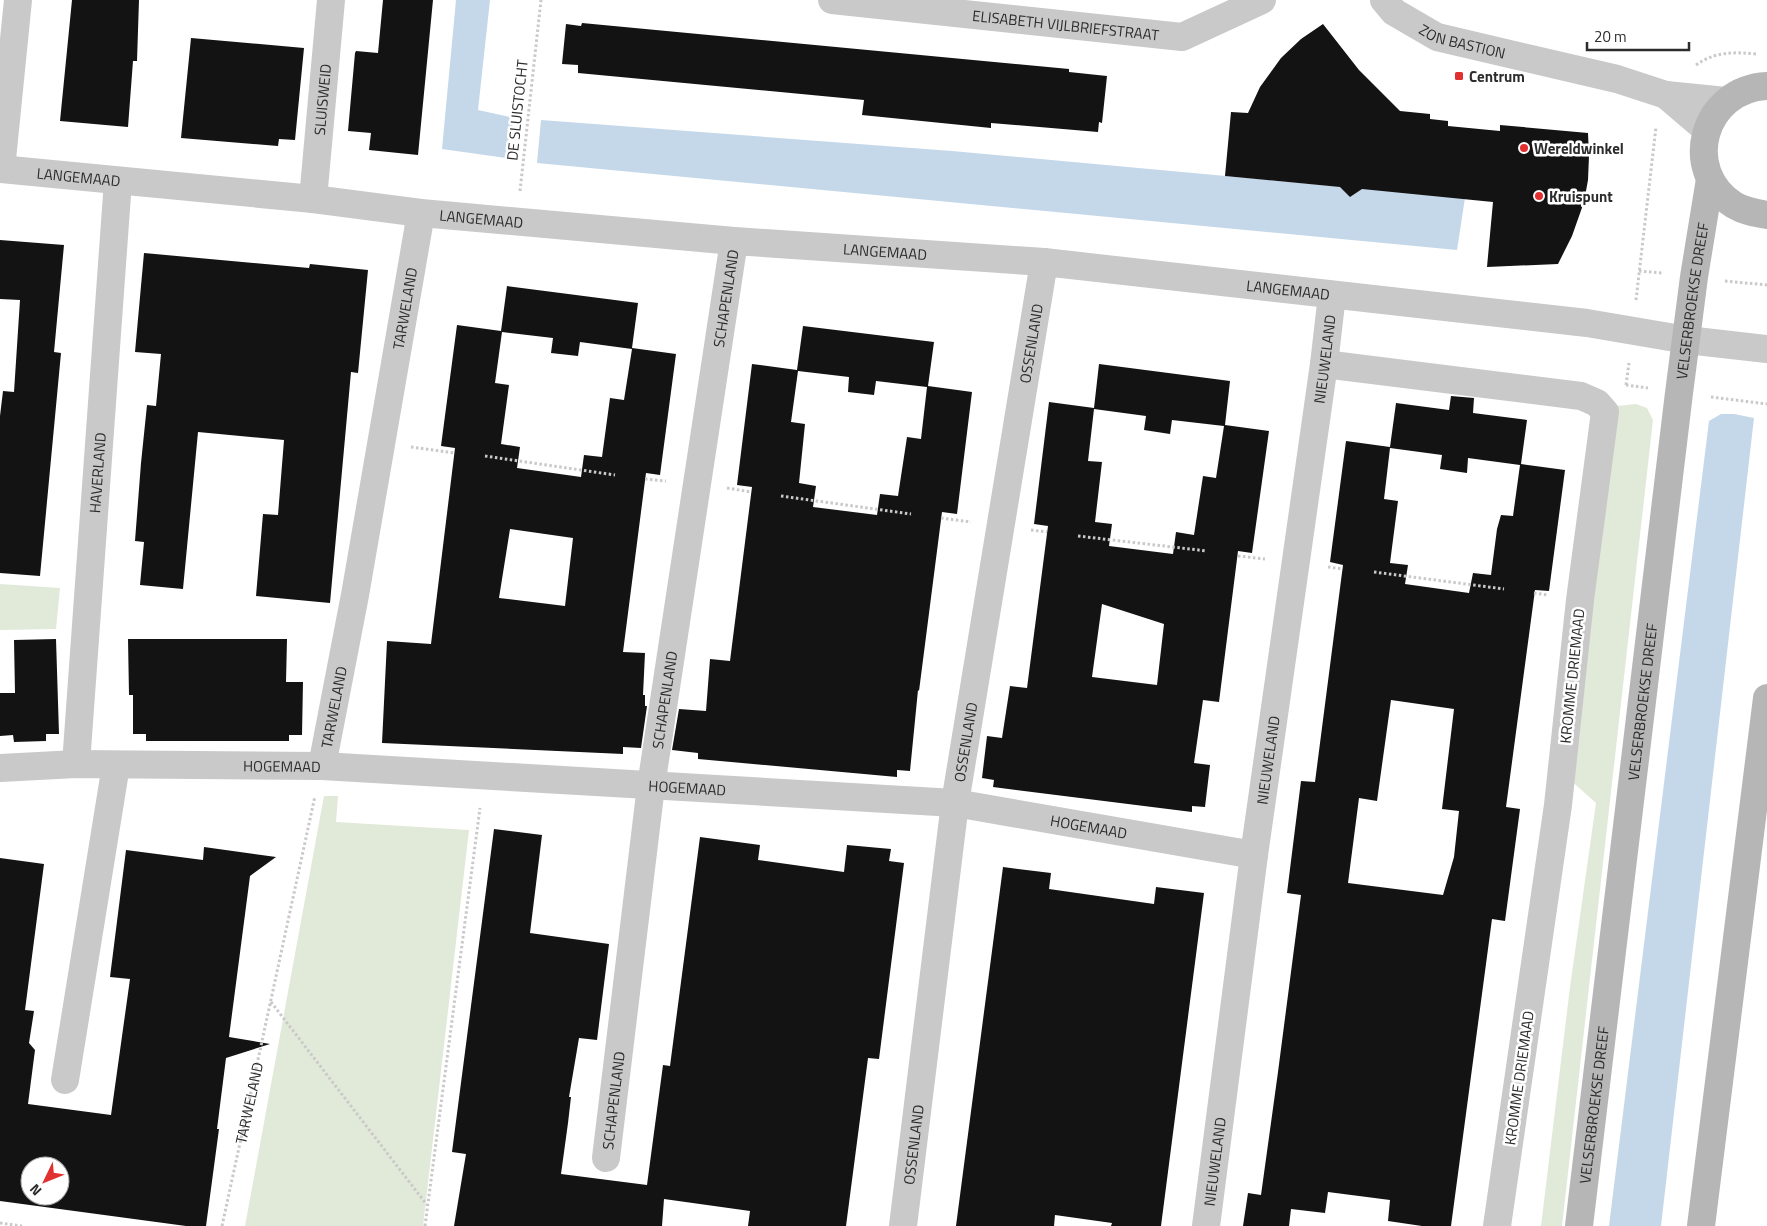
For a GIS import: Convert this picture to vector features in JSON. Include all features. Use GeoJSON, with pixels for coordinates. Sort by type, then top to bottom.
{"type":"FeatureCollection","features":[{"type":"Feature","properties":{"kind":"main road"},"geometry":{"type":"LineString","coordinates":[[1767,86],[1756,86],[1740,92],[1726,101],[1714,114],[1706,130],[1704,155],[1710,179],[1720,194],[1734,205],[1751,212],[1767,215]]}},
{"type":"Feature","properties":{"kind":"main road","name":"VELSERBROEKSE DREEF"},"geometry":{"type":"LineString","coordinates":[[1579,1226],[1694,277],[1710,179]]}},
{"type":"Feature","properties":{"kind":"main road"},"geometry":{"type":"LineString","coordinates":[[1701,1226],[1767,698]]}},
{"type":"Feature","properties":{"kind":"street"},"geometry":{"type":"LineString","coordinates":[[1,169],[18,0]]}},
{"type":"Feature","properties":{"kind":"street","name":"SLUISWEID"},"geometry":{"type":"LineString","coordinates":[[313,198],[331,0]]}},
{"type":"Feature","properties":{"kind":"street","name":"ELISABETH VIJLBRIEFSTRAAT"},"geometry":{"type":"LineString","coordinates":[[832,0],[873,2],[1182,37],[1262,0]]}},
{"type":"Feature","properties":{"kind":"street","name":"ZON BASTION"},"geometry":{"type":"LineString","coordinates":[[1384,0],[1394,12],[1437,37],[1617,79],[1666,95],[1726,101]]}},
{"type":"Feature","properties":{"kind":"street","name":"ZON BASTION"},"geometry":{"type":"LineString","coordinates":[[1666,95],[1706,130]]}},
{"type":"Feature","properties":{"kind":"street","name":"LANGEMAAD"},"geometry":{"type":"LineString","coordinates":[[1,169],[313,198],[421,213],[516,222],[734,241],[1044,262],[1587,323],[1687,340],[1767,349]]}},
{"type":"Feature","properties":{"kind":"street","name":"HAVERLAND"},"geometry":{"type":"LineString","coordinates":[[76,764],[118,181]]}},
{"type":"Feature","properties":{"kind":"street","name":"TARWELAND"},"geometry":{"type":"LineString","coordinates":[[322,766],[355,595],[421,213]]}},
{"type":"Feature","properties":{"kind":"street","name":"SCHAPENLAND"},"geometry":{"type":"LineString","coordinates":[[606,1158],[651,786],[734,241]]}},
{"type":"Feature","properties":{"kind":"street","name":"OSSENLAND"},"geometry":{"type":"LineString","coordinates":[[903,1226],[956,803],[1044,262]]}},
{"type":"Feature","properties":{"kind":"street","name":"NIEUWELAND"},"geometry":{"type":"LineString","coordinates":[[1206,1226],[1254,855],[1324,364],[1332,295]]}},
{"type":"Feature","properties":{"kind":"street","name":"KROMME DRIEMAAD"},"geometry":{"type":"LineString","coordinates":[[1324,364],[1581,396],[1597,403],[1605,412],[1580,600],[1558,804],[1497,1226]]}},
{"type":"Feature","properties":{"kind":"street","name":"HOGEMAAD"},"geometry":{"type":"LineString","coordinates":[[0,768],[76,764],[322,766],[956,803],[1254,855]]}},
{"type":"Feature","properties":{"kind":"street"},"geometry":{"type":"LineString","coordinates":[[65,1080],[116,765]]}},
{"type":"Feature","properties":{"kind":"path","name":"DE SLUISTOCHT"},"geometry":{"type":"LineString","coordinates":[[516,222],[541,0]]}},
{"type":"Feature","properties":{"kind":"path"},"geometry":{"type":"LineString","coordinates":[[1626,385],[1655,132],[1666,95],[1686,73],[1705,59],[1730,52],[1758,54]]}},
{"type":"Feature","properties":{"kind":"path"},"geometry":{"type":"LineString","coordinates":[[381,443],[455,453]]}},
{"type":"Feature","properties":{"kind":"path"},"geometry":{"type":"LineString","coordinates":[[485,456],[615,475]]}},
{"type":"Feature","properties":{"kind":"path"},"geometry":{"type":"LineString","coordinates":[[781,496],[911,514]]}},
{"type":"Feature","properties":{"kind":"path"},"geometry":{"type":"LineString","coordinates":[[1078,536],[1207,551]]}},
{"type":"Feature","properties":{"kind":"path"},"geometry":{"type":"LineString","coordinates":[[1374,572],[1504,589]]}},
{"type":"Feature","properties":{"kind":"path","name":"TARWELAND"},"geometry":{"type":"LineString","coordinates":[[222,1226],[322,766]]}},
{"type":"Feature","properties":{"kind":"path"},"geometry":{"type":"LineString","coordinates":[[425,1226],[484,776]]}},
{"type":"Feature","properties":{"kind":"path"},"geometry":{"type":"LineString","coordinates":[[271,1002],[428,1206]]}},
{"type":"Feature","properties":{"kind":"path"},"geometry":{"type":"LineString","coordinates":[[0,1223],[22,1226]]}},
{"type":"Feature","properties":{"kind":"green space"},"geometry":{"type":"Polygon","coordinates":[[[1636,404],[1647,408],[1653,420],[1562,1226],[1541,1226],[1570,987],[1596,803],[1568,778],[1617,406],[1636,404]]]}},
{"type":"Feature","properties":{"kind":"green space"},"geometry":{"type":"Polygon","coordinates":[[[0,584],[60,588],[56,629],[0,630],[0,584]]]}},
{"type":"Feature","properties":{"kind":"green space"},"geometry":{"type":"Polygon","coordinates":[[[324,796],[338,796],[336,822],[469,830],[423,1226],[245,1226],[324,796]]]}},
{"type":"Feature","properties":{"kind":"water"},"geometry":{"type":"Polygon","coordinates":[[[456,0],[490,0],[478,110],[514,118],[506,158],[442,149],[456,0]]]}},
{"type":"Feature","properties":{"kind":"water"},"geometry":{"type":"Polygon","coordinates":[[[541,120],[952,151],[1465,198],[1457,250],[537,163],[541,120]]]}},
{"type":"Feature","properties":{"kind":"water"},"geometry":{"type":"Polygon","coordinates":[[[1721,414],[1734,414],[1754,418],[1661,1226],[1609,1226],[1709,421],[1721,414]]]}},
{"type":"Feature","properties":{"kind":"building"},"geometry":{"type":"Polygon","coordinates":[[[72,0],[139,0],[137,61],[133,61],[128,127],[60,121],[72,0]]]}},
{"type":"Feature","properties":{"kind":"building"},"geometry":{"type":"Polygon","coordinates":[[[383,0],[433,0],[418,155],[369,150],[371,133],[348,131],[355,53],[356,51],[378,53],[383,0]]]}},
{"type":"Feature","properties":{"kind":"building"},"geometry":{"type":"Polygon","coordinates":[[[582,23],[1069,69],[1069,72],[1107,76],[1102,123],[1099,122],[1098,132],[991,123],[991,128],[862,115],[864,100],[578,73],[578,65],[562,64],[566,24],[581,26],[582,23]]]}},
{"type":"Feature","properties":{"kind":"building"},"geometry":{"type":"Polygon","coordinates":[[[1323,24],[1359,70],[1400,111],[1430,114],[1430,119],[1448,121],[1448,126],[1500,131],[1500,125],[1588,133],[1588,180],[1584,202],[1572,236],[1558,264],[1487,267],[1493,202],[1362,189],[1350,197],[1340,187],[1225,176],[1231,112],[1248,113],[1260,87],[1281,58],[1301,39],[1323,24]]]}},
{"type":"Feature","properties":{"kind":"building"},"geometry":{"type":"Polygon","coordinates":[[[191,38],[304,48],[295,140],[279,139],[278,146],[181,138],[191,38]]]}},
{"type":"Feature","properties":{"kind":"building"},"geometry":{"type":"Polygon","coordinates":[[[0,240],[64,245],[54,352],[61,353],[40,576],[0,573],[0,416],[3,391],[14,392],[20,300],[0,299],[0,240]]]}},
{"type":"Feature","properties":{"kind":"building"},"geometry":{"type":"Polygon","coordinates":[[[144,253],[309,268],[310,264],[368,270],[358,373],[351,372],[330,603],[256,596],[263,514],[278,515],[284,440],[198,432],[183,589],[140,585],[144,542],[135,541],[141,463],[147,405],[156,406],[161,354],[135,352],[144,253]]]}},
{"type":"Feature","properties":{"kind":"building"},"geometry":{"type":"Polygon","coordinates":[[[507,286],[638,303],[632,348],[676,354],[660,475],[646,473],[623,652],[645,653],[643,695],[645,695],[645,706],[647,706],[641,748],[623,747],[623,754],[382,743],[387,641],[431,644],[455,448],[441,446],[457,325],[501,331],[507,286]],[[502,332],[495,383],[509,385],[501,444],[520,447],[517,468],[581,477],[584,455],[602,457],[610,398],[624,400],[632,349],[580,342],[578,356],[551,353],[553,338],[502,332]],[[510,529],[499,598],[565,606],[573,538],[510,529]]]}},
{"type":"Feature","properties":{"kind":"building"},"geometry":{"type":"Polygon","coordinates":[[[803,326],[934,342],[928,386],[972,392],[957,514],[942,512],[918,690],[910,771],[897,770],[897,777],[698,759],[698,753],[672,750],[679,709],[706,711],[710,659],[730,661],[752,487],[737,485],[752,364],[797,370],[803,326]],[[798,371],[791,422],[805,424],[799,483],[816,486],[813,507],[877,515],[880,494],[898,496],[907,437],[921,439],[927,387],[876,381],[874,395],[848,392],[849,377],[798,371]]]}},
{"type":"Feature","properties":{"kind":"building"},"geometry":{"type":"Polygon","coordinates":[[[1099,364],[1230,381],[1225,425],[1269,431],[1252,553],[1238,551],[1219,702],[1203,700],[1194,763],[1210,765],[1205,807],[1192,806],[1192,812],[993,787],[994,780],[982,778],[987,736],[1002,738],[1010,686],[1027,688],[1048,526],[1034,524],[1049,402],[1094,408],[1099,364]],[[1094,409],[1088,461],[1102,462],[1095,522],[1112,524],[1109,546],[1173,554],[1176,532],[1194,535],[1203,476],[1216,478],[1224,426],[1172,420],[1170,434],[1144,430],[1146,416],[1094,409]],[[1102,604],[1092,677],[1157,685],[1164,624],[1102,604]]]}},
{"type":"Feature","properties":{"kind":"building"},"geometry":{"type":"Polygon","coordinates":[[[1451,396],[1474,398],[1473,413],[1527,420],[1521,464],[1565,470],[1549,591],[1535,590],[1506,807],[1520,809],[1505,921],[1492,919],[1451,1226],[1422,1226],[1388,1221],[1390,1200],[1328,1192],[1325,1213],[1291,1209],[1289,1226],[1243,1226],[1248,1193],[1261,1195],[1278,1072],[1301,895],[1287,893],[1301,781],[1315,782],[1343,565],[1330,562],[1346,441],[1390,447],[1396,403],[1449,410],[1451,396]],[[1390,448],[1384,499],[1398,501],[1390,563],[1408,565],[1405,584],[1469,593],[1473,573],[1491,575],[1497,529],[1501,515],[1513,516],[1520,465],[1468,458],[1467,473],[1440,469],[1442,455],[1390,448]],[[1391,700],[1377,801],[1359,798],[1348,883],[1443,895],[1454,857],[1459,811],[1442,809],[1454,709],[1391,700]]]}},
{"type":"Feature","properties":{"kind":"building"},"geometry":{"type":"Polygon","coordinates":[[[56,639],[59,734],[46,734],[46,741],[14,742],[13,735],[0,736],[0,693],[15,693],[14,640],[56,639]]]}},
{"type":"Feature","properties":{"kind":"building"},"geometry":{"type":"Polygon","coordinates":[[[128,639],[287,639],[286,682],[303,682],[302,735],[289,735],[289,741],[146,741],[146,734],[133,734],[133,695],[129,695],[128,639]]]}},
{"type":"Feature","properties":{"kind":"building"},"geometry":{"type":"Polygon","coordinates":[[[494,829],[542,835],[530,933],[609,944],[597,1040],[579,1038],[569,1097],[571,1097],[561,1174],[647,1185],[663,1065],[670,1066],[700,837],[760,845],[758,860],[844,872],[847,845],[891,849],[889,861],[904,863],[879,1059],[868,1058],[846,1226],[748,1226],[750,1211],[664,1199],[662,1226],[454,1226],[466,1154],[452,1152],[494,829]]]}},
{"type":"Feature","properties":{"kind":"building"},"geometry":{"type":"Polygon","coordinates":[[[204,847],[276,857],[250,876],[229,1037],[270,1044],[226,1058],[206,1226],[186,1226],[37,1206],[70,1206],[70,1156],[20,1156],[20,1204],[0,1201],[0,858],[44,864],[25,1010],[34,1011],[29,1043],[35,1050],[28,1104],[111,1115],[130,979],[110,977],[126,850],[203,860],[204,847]]]}},
{"type":"Feature","properties":{"kind":"building"},"geometry":{"type":"Polygon","coordinates":[[[1003,867],[1051,873],[1049,889],[1154,904],[1156,887],[1204,893],[1161,1226],[1111,1226],[1112,1223],[1055,1215],[1054,1226],[956,1226],[1003,867]]]}},
{"type":"Feature","properties":{"kind":"place","name":"Centrum"},"geometry":{"type":"Point","coordinates":[1459,76]}},
{"type":"Feature","properties":{"kind":"place","name":"Wereldwinkel"},"geometry":{"type":"Point","coordinates":[1524,148]}},
{"type":"Feature","properties":{"kind":"place","name":"Kruispunt"},"geometry":{"type":"Point","coordinates":[1539,196]}}]}
